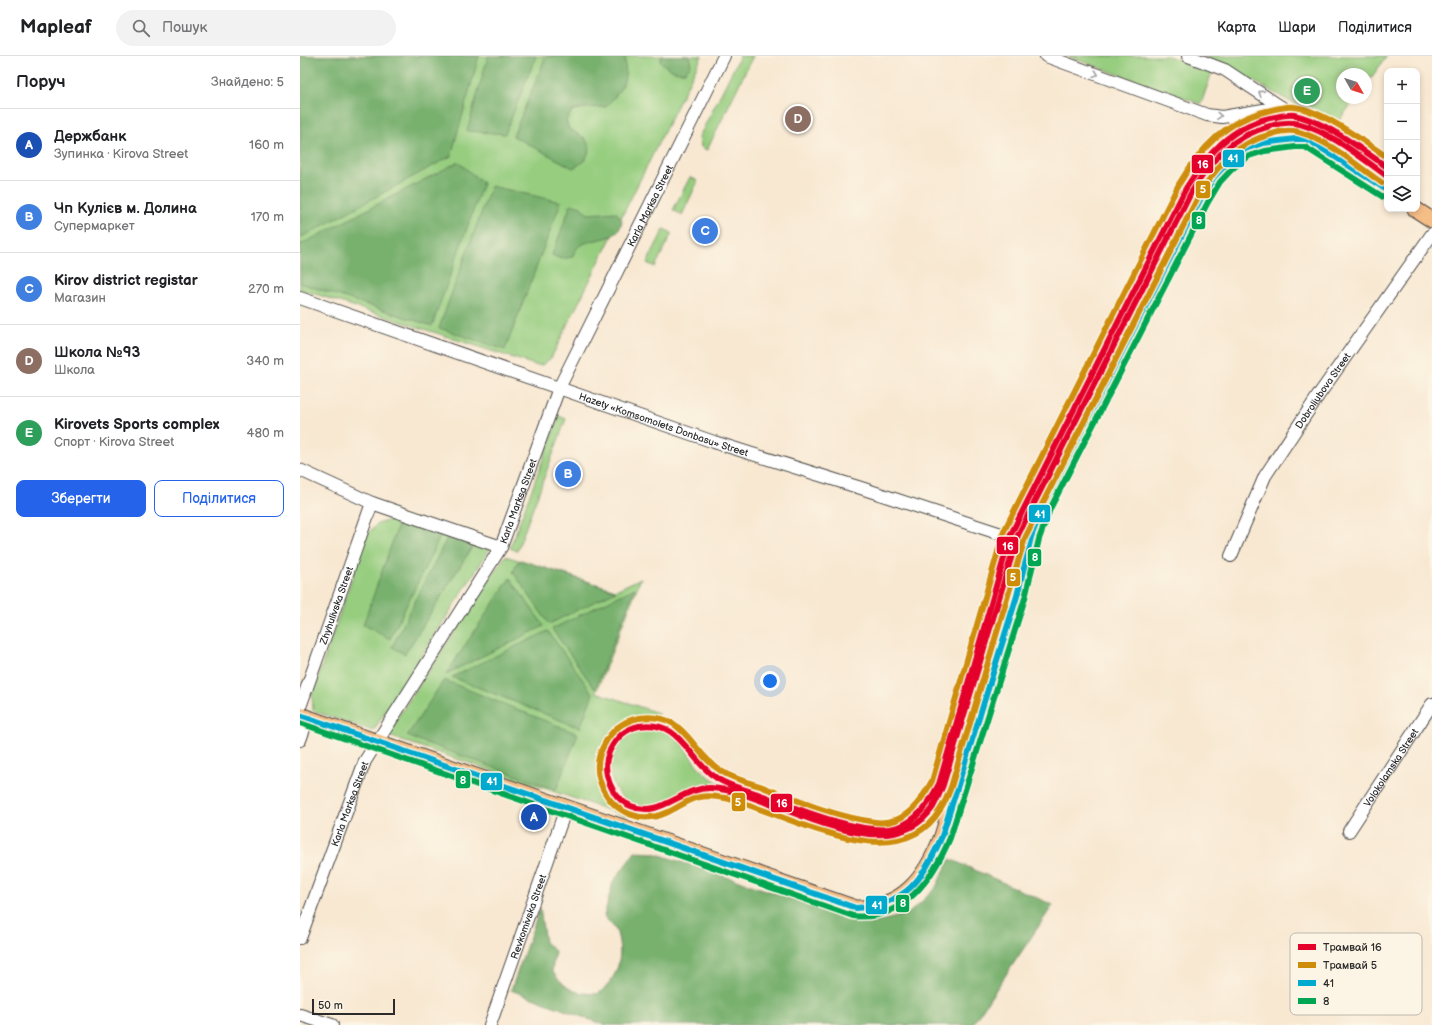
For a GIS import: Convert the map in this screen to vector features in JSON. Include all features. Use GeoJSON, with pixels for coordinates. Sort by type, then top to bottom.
{"type":"FeatureCollection","features":[{"type":"Feature","properties":{"kind":"main road"},"geometry":{"type":"LineString","coordinates":[[302,713],[566,808],[856,908],[869,908],[888,903],[908,891],[922,876],[935,854],[1017,596],[1031,537],[1046,499],[1201,198],[1214,177],[1228,162],[1245,149],[1277,140],[1307,139],[1384,188]]}},
{"type":"Feature","properties":{"kind":"main road"},"geometry":{"type":"LineString","coordinates":[[1420,212],[1432,220]]}},
{"type":"Feature","properties":{"kind":"street","name":"Karla Marksa Street"},"geometry":{"type":"LineString","coordinates":[[300,938],[365,761],[501,547],[559,388],[724,56]]}},
{"type":"Feature","properties":{"kind":"street"},"geometry":{"type":"LineString","coordinates":[[1046,56],[1207,115],[1222,117],[1281,106]]}},
{"type":"Feature","properties":{"kind":"street"},"geometry":{"type":"LineString","coordinates":[[1188,56],[1225,70],[1281,106],[1293,115],[1307,139]]}},
{"type":"Feature","properties":{"kind":"street","name":"Dobroliubova Street"},"geometry":{"type":"LineString","coordinates":[[1231,556],[1265,476],[1320,393],[1432,234]]}},
{"type":"Feature","properties":{"kind":"street","name":"Hazety «Komsomolets Donbasu» Street"},"geometry":{"type":"LineString","coordinates":[[300,298],[714,442],[998,533],[1031,537]]}},
{"type":"Feature","properties":{"kind":"street"},"geometry":{"type":"LineString","coordinates":[[300,470],[372,503],[501,547]]}},
{"type":"Feature","properties":{"kind":"street","name":"Zhyhulivska Street"},"geometry":{"type":"LineString","coordinates":[[300,740],[302,713],[372,503]]}},
{"type":"Feature","properties":{"kind":"street","name":"Volokolamska Street"},"geometry":{"type":"LineString","coordinates":[[1349,831],[1432,704]]}},
{"type":"Feature","properties":{"kind":"street","name":"Revkomivska Street"},"geometry":{"type":"LineString","coordinates":[[490,1025],[566,808]]}},
{"type":"Feature","properties":{"kind":"street"},"geometry":{"type":"LineString","coordinates":[[300,1015],[332,1025]]}},
{"type":"Feature","properties":{"kind":"green space"},"geometry":{"type":"Polygon","coordinates":[[[300,56],[702,56],[551,358],[542,365],[535,365],[300,289],[300,56]]]}},
{"type":"Feature","properties":{"kind":"green space"},"geometry":{"type":"Polygon","coordinates":[[[300,56],[479,56],[451,156],[300,238],[300,56]]]}},
{"type":"Feature","properties":{"kind":"green space"},"geometry":{"type":"Polygon","coordinates":[[[488,56],[536,56],[505,134],[467,131],[488,56]]]}},
{"type":"Feature","properties":{"kind":"green space"},"geometry":{"type":"Polygon","coordinates":[[[546,56],[626,56],[623,85],[606,107],[584,108],[572,111],[566,121],[569,129],[585,138],[590,148],[585,161],[573,168],[513,136],[546,56]]]}},
{"type":"Feature","properties":{"kind":"green space"},"geometry":{"type":"Polygon","coordinates":[[[662,56],[689,56],[691,65],[685,72],[674,71],[660,61],[662,56]]]}},
{"type":"Feature","properties":{"kind":"green space"},"geometry":{"type":"Polygon","coordinates":[[[740,56],[753,56],[707,150],[701,147],[699,137],[740,56]]]}},
{"type":"Feature","properties":{"kind":"green space"},"geometry":{"type":"Polygon","coordinates":[[[1067,56],[1168,56],[1212,72],[1201,104],[1067,56]]]}},
{"type":"Feature","properties":{"kind":"green space"},"geometry":{"type":"Polygon","coordinates":[[[1201,56],[1387,56],[1372,77],[1372,68],[1336,68],[1336,104],[1352,104],[1335,126],[1226,66],[1201,56]]]}},
{"type":"Feature","properties":{"kind":"green space"},"geometry":{"type":"Polygon","coordinates":[[[458,162],[483,183],[432,326],[300,283],[300,245],[458,162]]]}},
{"type":"Feature","properties":{"kind":"green space"},"geometry":{"type":"Polygon","coordinates":[[[690,177],[698,181],[682,215],[673,210],[690,177]]]}},
{"type":"Feature","properties":{"kind":"green space"},"geometry":{"type":"Polygon","coordinates":[[[491,186],[561,202],[505,350],[439,328],[491,186]]]}},
{"type":"Feature","properties":{"kind":"green space"},"geometry":{"type":"Polygon","coordinates":[[[571,204],[581,207],[588,214],[616,212],[622,220],[617,232],[612,236],[585,243],[579,246],[572,257],[561,259],[552,255],[571,204]]]}},
{"type":"Feature","properties":{"kind":"green space"},"geometry":{"type":"Polygon","coordinates":[[[664,229],[672,233],[655,267],[647,263],[664,229]]]}},
{"type":"Feature","properties":{"kind":"green space"},"geometry":{"type":"Polygon","coordinates":[[[559,416],[566,419],[517,551],[510,548],[559,416]]]}},
{"type":"Feature","properties":{"kind":"green space"},"geometry":{"type":"Polygon","coordinates":[[[396,518],[490,549],[373,731],[313,711],[312,695],[367,534],[377,524],[396,518]]]}},
{"type":"Feature","properties":{"kind":"green space"},"geometry":{"type":"Polygon","coordinates":[[[400,520],[442,533],[390,639],[363,625],[400,520]]]}},
{"type":"Feature","properties":{"kind":"green space"},"geometry":{"type":"Polygon","coordinates":[[[448,536],[474,544],[405,654],[392,647],[448,536]]]}},
{"type":"Feature","properties":{"kind":"green space"},"geometry":{"type":"Polygon","coordinates":[[[505,556],[616,590],[641,578],[596,692],[658,713],[656,720],[635,719],[625,722],[619,726],[609,735],[598,756],[599,776],[610,794],[628,809],[626,816],[386,735],[505,556]]]}},
{"type":"Feature","properties":{"kind":"green space"},"geometry":{"type":"Polygon","coordinates":[[[521,560],[616,591],[549,624],[513,572],[518,562],[521,560]]]}},
{"type":"Feature","properties":{"kind":"green space"},"geometry":{"type":"Polygon","coordinates":[[[510,578],[544,626],[446,674],[510,578]]]}},
{"type":"Feature","properties":{"kind":"green space"},"geometry":{"type":"Polygon","coordinates":[[[635,588],[595,689],[552,629],[635,588]]]}},
{"type":"Feature","properties":{"kind":"green space"},"geometry":{"type":"Polygon","coordinates":[[[548,631],[593,694],[580,728],[452,677],[548,631]]]}},
{"type":"Feature","properties":{"kind":"green space"},"geometry":{"type":"Polygon","coordinates":[[[444,680],[578,734],[556,790],[407,736],[444,680]]]}},
{"type":"Feature","properties":{"kind":"green space"},"geometry":{"type":"Polygon","coordinates":[[[654,727],[664,730],[677,739],[703,772],[723,786],[699,786],[655,806],[639,806],[628,801],[619,793],[613,783],[610,772],[610,760],[620,739],[630,732],[642,728],[654,727]]]}},
{"type":"Feature","properties":{"kind":"green space"},"geometry":{"type":"Polygon","coordinates":[[[635,852],[654,853],[869,924],[908,914],[935,889],[950,859],[1053,905],[972,1025],[604,1025],[511,990],[540,908],[545,942],[555,951],[552,971],[562,983],[577,992],[598,994],[605,988],[618,967],[620,951],[617,933],[604,916],[613,882],[635,852]]]}},
{"type":"Feature","properties":{"kind":"tram line","name":"5"},"geometry":{"type":"LineString","coordinates":[[1382,183],[1332,147],[1310,136],[1293,131],[1275,133],[1248,143],[1228,157],[1212,175],[1198,197],[1025,538],[951,787],[940,810],[921,831],[896,840],[868,841],[838,836],[749,805],[712,796],[696,798],[657,816],[638,817],[622,810],[608,797],[603,789],[598,772],[598,761],[601,750],[610,735],[618,727],[633,719],[655,717],[677,726],[686,734],[710,763],[721,771],[735,778],[816,807],[860,820],[888,822],[896,820],[908,813],[921,799],[932,781],[1004,531],[1179,184],[1187,171],[1205,148],[1226,129],[1252,116],[1267,111],[1291,107],[1305,109],[1329,120],[1384,155]]}},
{"type":"Feature","properties":{"kind":"tram line","name":"16"},"geometry":{"type":"LineString","coordinates":[[1384,165],[1330,129],[1306,118],[1294,115],[1270,118],[1243,128],[1231,135],[1202,164],[1186,188],[1011,534],[939,784],[922,811],[910,821],[895,828],[881,830],[864,828],[805,812],[731,785],[718,779],[707,771],[675,735],[665,729],[653,725],[634,727],[625,732],[617,739],[609,752],[606,767],[607,775],[613,790],[618,797],[631,806],[642,809],[652,809],[662,806],[690,792],[711,788],[736,793],[827,825],[858,833],[887,834],[912,826],[933,807],[943,785],[1018,535],[1191,193],[1206,170],[1224,151],[1244,136],[1274,125],[1293,123],[1312,128],[1334,139],[1384,174]]}},
{"type":"Feature","properties":{"kind":"transit line","name":"41"},"geometry":{"type":"LineString","coordinates":[[300,715],[856,908],[888,902],[900,896],[911,887],[920,877],[935,852],[942,836],[1017,596],[1031,537],[1043,506],[1201,198],[1214,177],[1228,162],[1245,149],[1263,143],[1307,139],[1384,188]]}},
{"type":"Feature","properties":{"kind":"transit line","name":"8"},"geometry":{"type":"LineString","coordinates":[[300,723],[853,916],[871,916],[887,912],[901,905],[925,882],[935,868],[950,838],[1025,598],[1039,539],[1050,509],[1208,202],[1220,182],[1233,168],[1249,156],[1265,151],[1305,147],[1383,197]]}},
{"type":"Feature","properties":{"kind":"place","name":"Kirovets Sports complex"},"geometry":{"type":"Point","coordinates":[1307,91]}},
{"type":"Feature","properties":{"kind":"place","name":"Школа №93"},"geometry":{"type":"Point","coordinates":[798,119]}},
{"type":"Feature","properties":{"kind":"place","name":"Kirov district registar"},"geometry":{"type":"Point","coordinates":[705,231]}},
{"type":"Feature","properties":{"kind":"place","name":"Чп Кулієв м. Долина"},"geometry":{"type":"Point","coordinates":[568,474]}},
{"type":"Feature","properties":{"kind":"place","name":"Держбанк"},"geometry":{"type":"Point","coordinates":[534,817]}}]}
